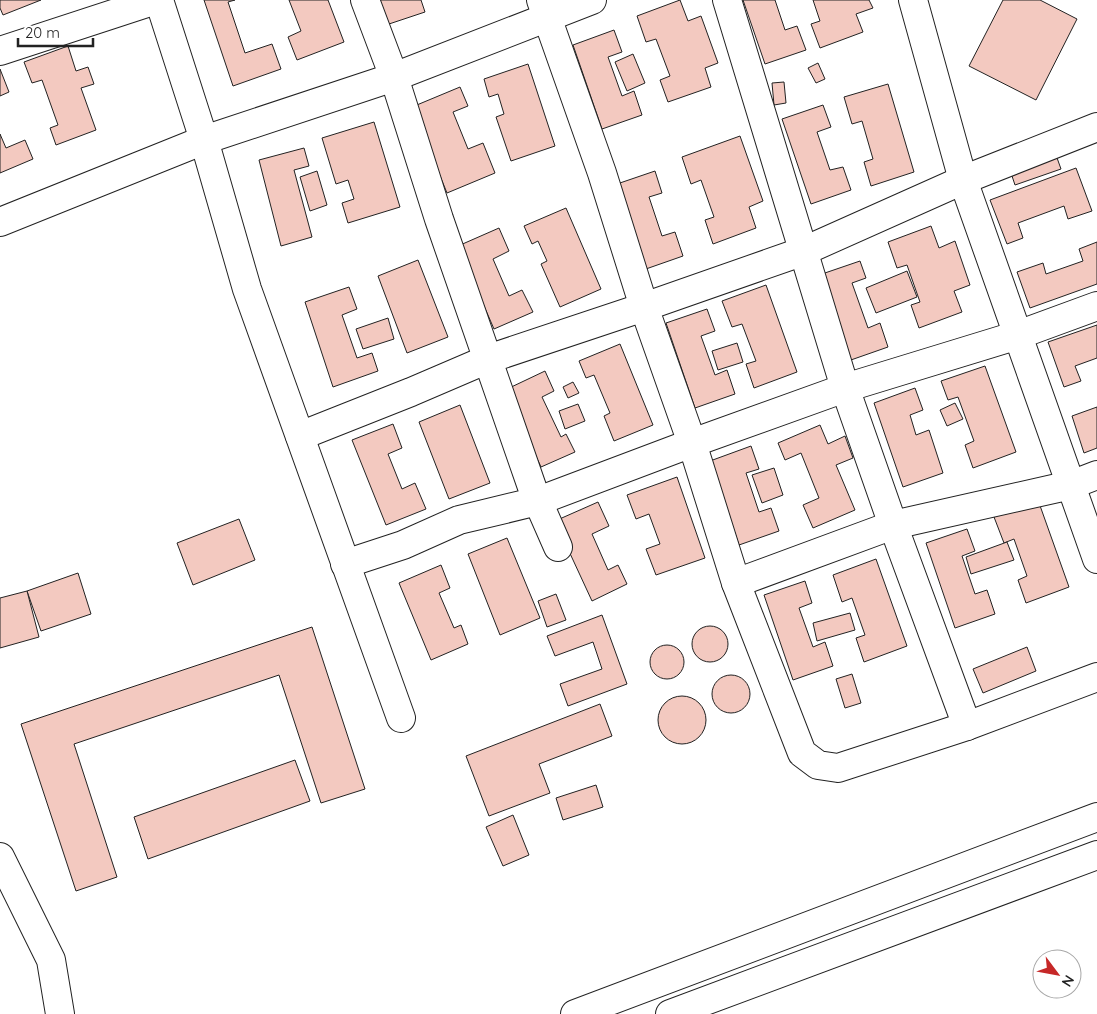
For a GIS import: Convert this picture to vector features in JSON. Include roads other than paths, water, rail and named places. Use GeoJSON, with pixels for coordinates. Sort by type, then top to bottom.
{"type":"FeatureCollection","features":[{"type":"Feature","properties":{"kind":"main road"},"geometry":{"type":"LineString","coordinates":[[0,51],[157,0],[204,140],[247,290],[401,718]]}},
{"type":"Feature","properties":{"kind":"main road"},"geometry":{"type":"LineString","coordinates":[[365,0],[394,77],[440,219],[538,501],[558,547]]}},
{"type":"Feature","properties":{"kind":"main road"},"geometry":{"type":"LineString","coordinates":[[0,222],[204,140],[394,77],[544,9],[592,0]]}},
{"type":"Feature","properties":{"kind":"main road"},"geometry":{"type":"LineString","coordinates":[[727,0],[845,388],[967,726]]}},
{"type":"Feature","properties":{"kind":"main road"},"geometry":{"type":"LineString","coordinates":[[913,0],[962,180],[1097,559]]}},
{"type":"Feature","properties":{"kind":"main road"},"geometry":{"type":"LineString","coordinates":[[544,9],[602,173],[644,307],[692,443],[736,583],[802,753],[818,765],[838,768],[967,726],[1097,677]]}},
{"type":"Feature","properties":{"kind":"main road"},"geometry":{"type":"LineString","coordinates":[[300,436],[488,359],[804,251],[962,180],[1097,127]]}},
{"type":"Feature","properties":{"kind":"main road"},"geometry":{"type":"LineString","coordinates":[[345,564],[403,545],[459,520],[538,501],[845,388],[1018,335],[1097,306]]}},
{"type":"Feature","properties":{"kind":"main road"},"geometry":{"type":"LineString","coordinates":[[736,583],[893,525],[1071,485],[1097,475]]}},
{"type":"Feature","properties":{"kind":"main road"},"geometry":{"type":"LineString","coordinates":[[575,1014],[1097,817]]}},
{"type":"Feature","properties":{"kind":"main road"},"geometry":{"type":"LineString","coordinates":[[670,1014],[1097,855]]}},
{"type":"Feature","properties":{"kind":"main road"},"geometry":{"type":"LineString","coordinates":[[0,857],[51,960],[60,1014]]}}]}
